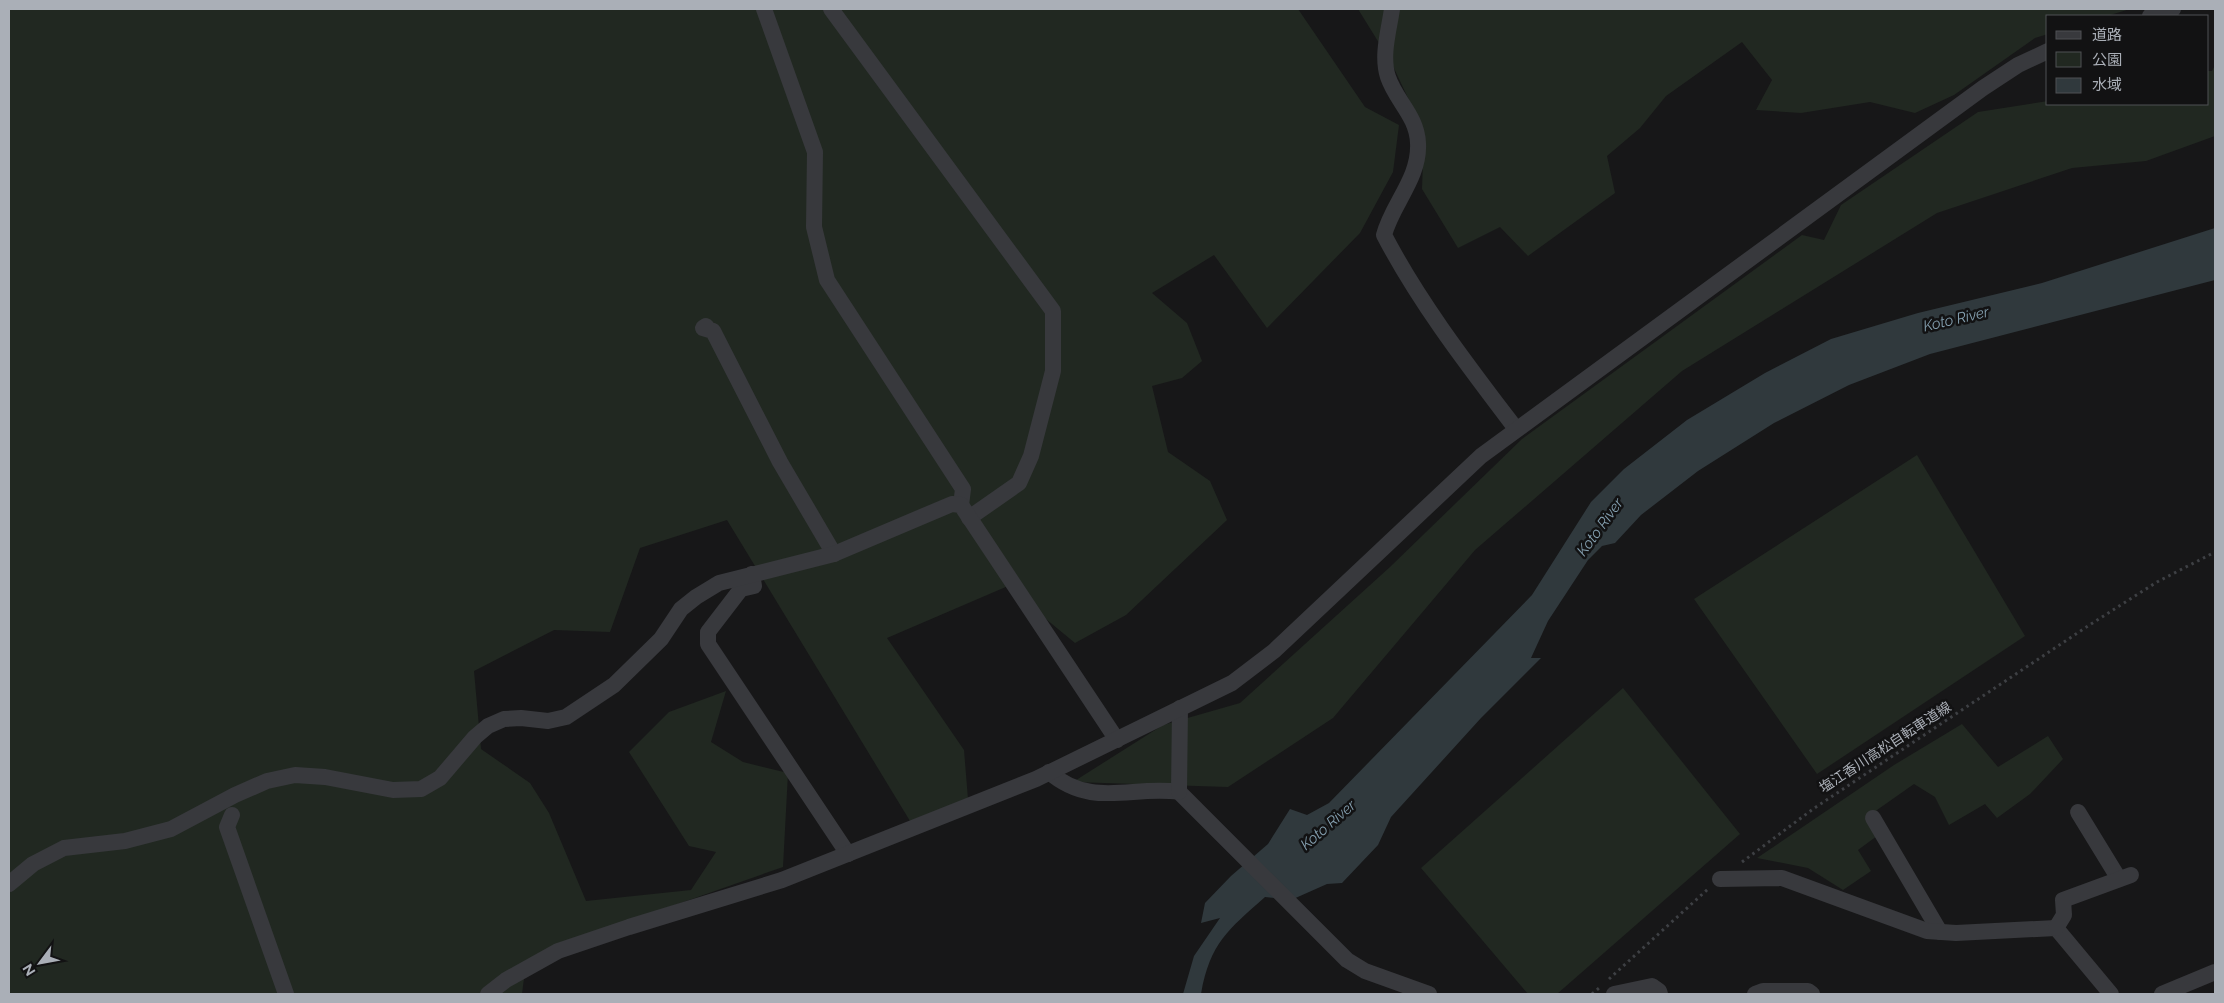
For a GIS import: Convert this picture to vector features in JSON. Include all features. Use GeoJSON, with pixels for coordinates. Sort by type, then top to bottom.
{"type":"FeatureCollection","features":[{"type":"Feature","properties":{"kind":"street"},"geometry":{"type":"LineString","coordinates":[[764,9],[815,152],[814,227],[828,280],[963,489],[965,511]]}},
{"type":"Feature","properties":{"kind":"street"},"geometry":{"type":"LineString","coordinates":[[831,9],[1053,311],[1053,371],[1031,456],[1019,483],[965,511]]}},
{"type":"Feature","properties":{"kind":"street"},"geometry":{"type":"LineString","coordinates":[[1392,9],[1385,60],[1388,78],[1414,123],[1419,144],[1414,169],[1402,198],[1387,221],[1384,235],[1396,258],[1457,350],[1516,429]]}},
{"type":"Feature","properties":{"kind":"street"},"geometry":{"type":"LineString","coordinates":[[2153,15],[2173,9]]}},
{"type":"Feature","properties":{"kind":"street"},"geometry":{"type":"LineString","coordinates":[[488,994],[506,980],[558,951],[782,880],[848,854],[1049,772],[1232,682],[1274,651],[1481,456],[1983,88],[2018,65],[2046,52]]}},
{"type":"Feature","properties":{"kind":"street"},"geometry":{"type":"LineString","coordinates":[[706,326],[703,328],[714,331],[780,462],[834,554]]}},
{"type":"Feature","properties":{"kind":"street"},"geometry":{"type":"LineString","coordinates":[[9,884],[33,864],[64,848],[125,841],[171,829],[266,781],[295,775],[326,777],[393,790],[421,789],[440,778],[475,737],[488,726],[504,720],[521,718],[548,721],[566,717],[614,685],[661,639],[681,609],[719,583],[834,554],[952,504],[965,511],[1117,740]]}},
{"type":"Feature","properties":{"kind":"street"},"geometry":{"type":"LineString","coordinates":[[752,574],[754,586],[740,589],[708,632],[708,644],[848,854]]}},
{"type":"Feature","properties":{"kind":"street"},"geometry":{"type":"LineString","coordinates":[[1179,792],[1180,708]]}},
{"type":"Feature","properties":{"kind":"street"},"geometry":{"type":"LineString","coordinates":[[1049,772],[1061,783],[1098,794],[1122,795],[1169,791],[1179,792],[1347,960],[1365,971],[1429,994]]}},
{"type":"Feature","properties":{"kind":"street"},"geometry":{"type":"LineString","coordinates":[[2056,928],[2064,915],[2063,900],[2125,877],[2078,812]]}},
{"type":"Feature","properties":{"kind":"street"},"geometry":{"type":"LineString","coordinates":[[232,815],[227,827],[286,994]]}},
{"type":"Feature","properties":{"kind":"street"},"geometry":{"type":"LineString","coordinates":[[1874,818],[1940,932]]}},
{"type":"Feature","properties":{"kind":"street"},"geometry":{"type":"LineString","coordinates":[[1720,879],[1782,878],[1928,931],[1956,933],[2056,928]]}},
{"type":"Feature","properties":{"kind":"street"},"geometry":{"type":"LineString","coordinates":[[2056,928],[2111,994]]}},
{"type":"Feature","properties":{"kind":"street"},"geometry":{"type":"LineString","coordinates":[[2162,994],[2215,972]]}},
{"type":"Feature","properties":{"kind":"street"},"geometry":{"type":"LineString","coordinates":[[1614,994],[1652,986],[1660,994]]}},
{"type":"Feature","properties":{"kind":"street"},"geometry":{"type":"LineString","coordinates":[[1755,994],[1763,991],[1807,987]]}},
{"type":"Feature","properties":{"kind":"path","name":"塩江香川高松自転車道線"},"geometry":{"type":"LineString","coordinates":[[1592,994],[1720,879],[1813,808],[2090,624],[2157,582],[2215,552]]}},
{"type":"Feature","properties":{"kind":"green space"},"geometry":{"type":"Polygon","coordinates":[[[9,9],[1298,9],[1365,107],[1399,125],[1393,172],[1360,233],[1267,328],[1214,255],[1152,293],[1187,323],[1202,361],[1182,378],[1152,386],[1168,452],[1210,481],[1227,520],[1126,615],[1075,643],[1035,610],[1015,583],[887,638],[964,750],[968,799],[910,821],[727,520],[640,548],[610,632],[554,630],[474,671],[481,749],[530,783],[549,813],[586,901],[691,890],[716,852],[689,846],[629,752],[669,712],[726,691],[711,742],[743,762],[788,773],[783,867],[558,946],[526,963],[522,994],[9,994],[9,9]]]}},
{"type":"Feature","properties":{"kind":"green space"},"geometry":{"type":"Polygon","coordinates":[[[1358,9],[2130,9],[2110,15],[2046,15],[2046,35],[2035,38],[1954,95],[1915,113],[1870,102],[1801,113],[1756,110],[1772,80],[1742,42],[1666,96],[1640,128],[1607,156],[1615,193],[1528,256],[1500,227],[1458,248],[1422,189],[1424,132],[1392,64],[1358,9]]]}},
{"type":"Feature","properties":{"kind":"green space"},"geometry":{"type":"Polygon","coordinates":[[[2215,65],[2215,136],[2146,161],[2072,168],[1937,213],[1682,371],[1475,550],[1333,718],[1228,787],[1073,782],[1163,725],[1240,703],[1390,567],[1522,439],[1802,235],[1824,240],[1841,205],[1978,112],[2046,101],[2046,105],[2209,105],[2209,71],[2212,71],[2215,65]]]}},
{"type":"Feature","properties":{"kind":"green space"},"geometry":{"type":"Polygon","coordinates":[[[1917,455],[2025,636],[1817,774],[1694,599],[1917,455]]]}},
{"type":"Feature","properties":{"kind":"green space"},"geometry":{"type":"Polygon","coordinates":[[[1623,688],[1740,834],[1557,994],[1528,994],[1421,868],[1623,688]]]}},
{"type":"Feature","properties":{"kind":"green space"},"geometry":{"type":"Polygon","coordinates":[[[1962,724],[1998,767],[2048,736],[2063,759],[2030,794],[1997,818],[1985,804],[1949,825],[1935,797],[1914,784],[1877,810],[1868,824],[1877,836],[1858,850],[1871,871],[1843,890],[1808,868],[1757,858],[1894,765],[1962,724]]]}},
{"type":"Feature","properties":{"kind":"water","name":"Koto River"},"geometry":{"type":"Polygon","coordinates":[[[2215,228],[2215,280],[1930,354],[1849,385],[1774,423],[1698,471],[1641,515],[1615,543],[1602,546],[1588,560],[1548,621],[1531,658],[1541,658],[1481,718],[1391,817],[1378,845],[1342,883],[1327,884],[1291,900],[1265,897],[1222,939],[1210,962],[1201,994],[1183,994],[1194,956],[1220,918],[1201,923],[1205,903],[1231,876],[1268,844],[1290,809],[1307,815],[1329,803],[1532,595],[1591,502],[1624,469],[1687,420],[1765,373],[1831,339],[1918,313],[2042,283],[2215,228]]]}}]}
